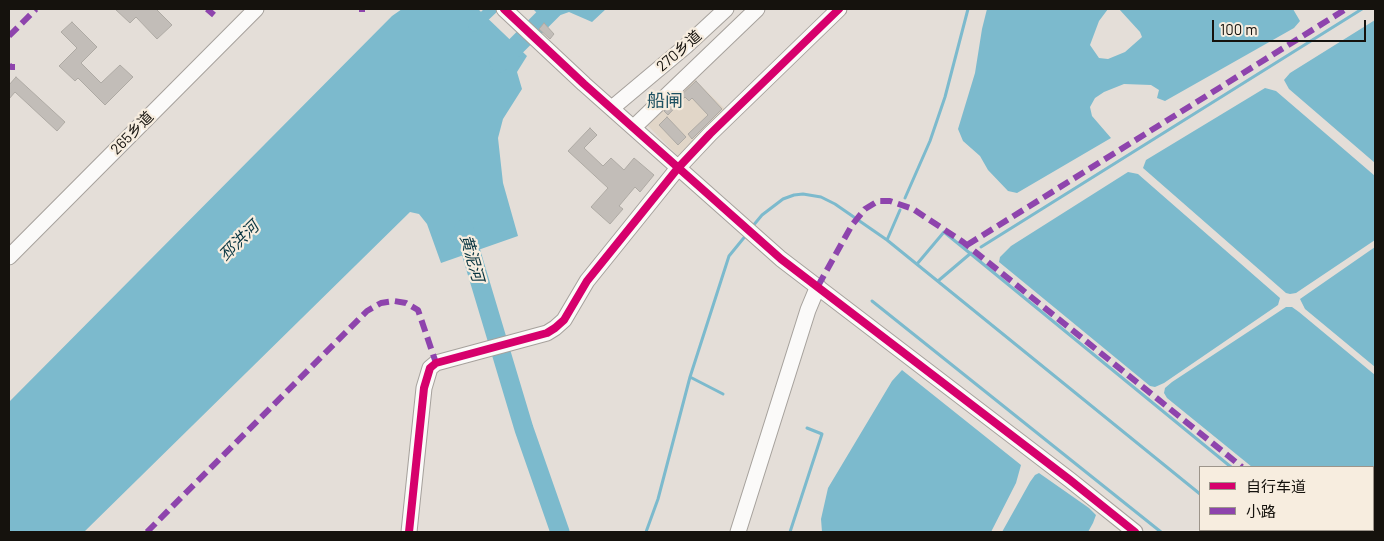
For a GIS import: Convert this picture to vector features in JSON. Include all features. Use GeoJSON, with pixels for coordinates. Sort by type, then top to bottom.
{"type":"FeatureCollection","features":[{"type":"Feature","properties":{"kind":"street","name":"265乡道"},"geometry":{"type":"LineString","coordinates":[[9,257],[256,9]]}},
{"type":"Feature","properties":{"kind":"street"},"geometry":{"type":"LineString","coordinates":[[504,9],[584,84],[781,259],[1135,532]]}},
{"type":"Feature","properties":{"kind":"street","name":"270乡道"},"geometry":{"type":"LineString","coordinates":[[612,108],[686,46],[726,9]]}},
{"type":"Feature","properties":{"kind":"street"},"geometry":{"type":"LineString","coordinates":[[634,127],[757,9]]}},
{"type":"Feature","properties":{"kind":"street"},"geometry":{"type":"LineString","coordinates":[[409,532],[424,388],[430,368],[436,363],[547,333],[564,320],[587,280],[678,168],[710,134],[839,9]]}},
{"type":"Feature","properties":{"kind":"street"},"geometry":{"type":"LineString","coordinates":[[655,72],[673,90]]}},
{"type":"Feature","properties":{"kind":"street"},"geometry":{"type":"LineString","coordinates":[[738,532],[808,310],[818,286]]}},
{"type":"Feature","properties":{"kind":"shaded area"},"geometry":{"type":"Polygon","coordinates":[[[692,77],[728,112],[681,159],[646,124],[692,77]]]}},
{"type":"Feature","properties":{"kind":"water"},"geometry":{"type":"Polygon","coordinates":[[[402,9],[478,9],[527,56],[517,72],[522,89],[503,119],[498,138],[503,183],[518,236],[441,263],[427,224],[419,214],[410,212],[84,532],[9,532],[9,402],[392,16],[402,9]]]}},
{"type":"Feature","properties":{"kind":"water"},"geometry":{"type":"Polygon","coordinates":[[[533,9],[606,9],[592,22],[569,12],[555,17],[548,24],[533,9]]]}},
{"type":"Feature","properties":{"kind":"water"},"geometry":{"type":"Polygon","coordinates":[[[987,9],[1108,9],[1099,21],[1090,45],[1099,58],[1108,59],[1125,52],[1142,37],[1140,32],[1119,9],[1293,9],[1300,21],[1294,28],[1165,101],[1157,98],[1159,90],[1151,85],[1124,84],[1104,92],[1095,98],[1090,107],[1092,116],[1111,138],[1017,193],[1008,191],[988,170],[980,156],[963,141],[958,129],[975,73],[987,9]]]}},
{"type":"Feature","properties":{"kind":"water"},"geometry":{"type":"Polygon","coordinates":[[[1375,20],[1375,163],[1289,89],[1284,80],[1290,73],[1375,20]]]}},
{"type":"Feature","properties":{"kind":"water"},"geometry":{"type":"Polygon","coordinates":[[[1265,88],[1276,91],[1375,176],[1375,240],[1296,293],[1290,294],[1286,293],[1143,168],[1146,160],[1265,88]]]}},
{"type":"Feature","properties":{"kind":"water"},"geometry":{"type":"Polygon","coordinates":[[[1128,172],[1138,174],[1280,298],[1278,305],[1164,383],[1155,387],[1150,386],[999,262],[1000,257],[1011,246],[1128,172]]]}},
{"type":"Feature","properties":{"kind":"water"},"geometry":{"type":"Polygon","coordinates":[[[1375,247],[1375,367],[1305,309],[1300,299],[1375,247]]]}},
{"type":"Feature","properties":{"kind":"water"},"geometry":{"type":"Polygon","coordinates":[[[1286,307],[1292,307],[1375,375],[1375,523],[1374,466],[1251,466],[1167,398],[1164,393],[1165,388],[1286,307]]]}},
{"type":"Feature","properties":{"kind":"water"},"geometry":{"type":"Polygon","coordinates":[[[902,370],[1021,465],[1016,483],[991,532],[822,532],[821,519],[828,488],[892,381],[902,370]]]}},
{"type":"Feature","properties":{"kind":"water"},"geometry":{"type":"Polygon","coordinates":[[[1039,473],[1096,515],[1088,532],[1002,532],[1030,482],[1039,473]]]}},
{"type":"Feature","properties":{"kind":"building"},"geometry":{"type":"Polygon","coordinates":[[[115,9],[156,9],[172,25],[157,39],[136,17],[130,23],[115,9]]]}},
{"type":"Feature","properties":{"kind":"building"},"geometry":{"type":"Polygon","coordinates":[[[72,22],[97,47],[81,63],[101,83],[120,65],[133,77],[105,105],[78,78],[75,81],[59,66],[77,48],[61,32],[72,22]]]}},
{"type":"Feature","properties":{"kind":"building"},"geometry":{"type":"Polygon","coordinates":[[[544,23],[554,34],[550,39],[539,29],[544,23]]]}},
{"type":"Feature","properties":{"kind":"building"},"geometry":{"type":"Polygon","coordinates":[[[16,77],[65,122],[57,131],[15,92],[9,99],[9,85],[16,77]]]}},
{"type":"Feature","properties":{"kind":"building"},"geometry":{"type":"Polygon","coordinates":[[[696,81],[722,109],[692,139],[688,134],[708,115],[692,98],[689,101],[685,97],[668,115],[664,111],[696,81]]]}},
{"type":"Feature","properties":{"kind":"building"},"geometry":{"type":"Polygon","coordinates":[[[667,117],[686,137],[678,145],[659,125],[667,117]]]}},
{"type":"Feature","properties":{"kind":"building"},"geometry":{"type":"Polygon","coordinates":[[[590,128],[597,135],[584,148],[603,166],[611,158],[624,170],[634,158],[654,175],[640,192],[635,187],[619,206],[623,209],[610,224],[591,207],[608,188],[568,151],[590,128]]]}},
{"type":"Feature","properties":{"kind":"waterway","name":"邳洪河"},"geometry":{"type":"LineString","coordinates":[[474,26],[492,9]]}},
{"type":"Feature","properties":{"kind":"waterway","name":"黄泥河"},"geometry":{"type":"LineString","coordinates":[[499,63],[553,9]]}},
{"type":"Feature","properties":{"kind":"waterway"},"geometry":{"type":"LineString","coordinates":[[905,198],[930,141],[945,97],[968,9]]}},
{"type":"Feature","properties":{"kind":"waterway"},"geometry":{"type":"LineString","coordinates":[[981,247],[1362,9]]}},
{"type":"Feature","properties":{"kind":"waterway"},"geometry":{"type":"LineString","coordinates":[[752,227],[762,215],[783,199],[794,195],[803,194],[821,197],[835,204],[887,240],[1199,493]]}},
{"type":"Feature","properties":{"kind":"waterway"},"geometry":{"type":"LineString","coordinates":[[887,240],[900,210]]}},
{"type":"Feature","properties":{"kind":"waterway","name":"黄泥河"},"geometry":{"type":"LineString","coordinates":[[464,229],[524,429],[560,532]]}},
{"type":"Feature","properties":{"kind":"waterway"},"geometry":{"type":"LineString","coordinates":[[917,264],[944,232],[1230,466]]}},
{"type":"Feature","properties":{"kind":"waterway"},"geometry":{"type":"LineString","coordinates":[[646,532],[658,499],[690,377],[729,256],[747,234]]}},
{"type":"Feature","properties":{"kind":"waterway"},"geometry":{"type":"LineString","coordinates":[[938,281],[971,253]]}},
{"type":"Feature","properties":{"kind":"waterway"},"geometry":{"type":"LineString","coordinates":[[872,301],[1161,532]]}},
{"type":"Feature","properties":{"kind":"waterway"},"geometry":{"type":"LineString","coordinates":[[690,377],[723,394]]}},
{"type":"Feature","properties":{"kind":"waterway"},"geometry":{"type":"LineString","coordinates":[[790,532],[822,434],[807,428]]}},
{"type":"Feature","properties":{"kind":"marked path"},"geometry":{"type":"LineString","coordinates":[[9,36],[36,9]]}},
{"type":"Feature","properties":{"kind":"marked path"},"geometry":{"type":"LineString","coordinates":[[207,9],[214,15]]}},
{"type":"Feature","properties":{"kind":"marked path"},"geometry":{"type":"LineString","coordinates":[[359,9],[365,9]]}},
{"type":"Feature","properties":{"kind":"marked path"},"geometry":{"type":"LineString","coordinates":[[967,245],[1346,9]]}},
{"type":"Feature","properties":{"kind":"marked path"},"geometry":{"type":"LineString","coordinates":[[9,65],[15,67]]}},
{"type":"Feature","properties":{"kind":"marked path"},"geometry":{"type":"LineString","coordinates":[[818,286],[852,225],[865,209],[878,201],[890,201],[913,209],[963,242],[1241,466]]}},
{"type":"Feature","properties":{"kind":"marked path"},"geometry":{"type":"LineString","coordinates":[[147,532],[367,311],[381,303],[394,301],[406,303],[418,310],[436,363]]}},
{"type":"Feature","properties":{"kind":"cycle path"},"geometry":{"type":"LineString","coordinates":[[504,9],[584,84],[781,259],[1135,532]]}},
{"type":"Feature","properties":{"kind":"cycle path"},"geometry":{"type":"LineString","coordinates":[[409,532],[424,388],[430,368],[436,363],[547,333],[555,328],[564,320],[587,281],[678,168],[710,134],[839,9]]}},
{"type":"Feature","properties":{"kind":"district","name":"船闸"},"geometry":{"type":"Point","coordinates":[665,101]}}]}
